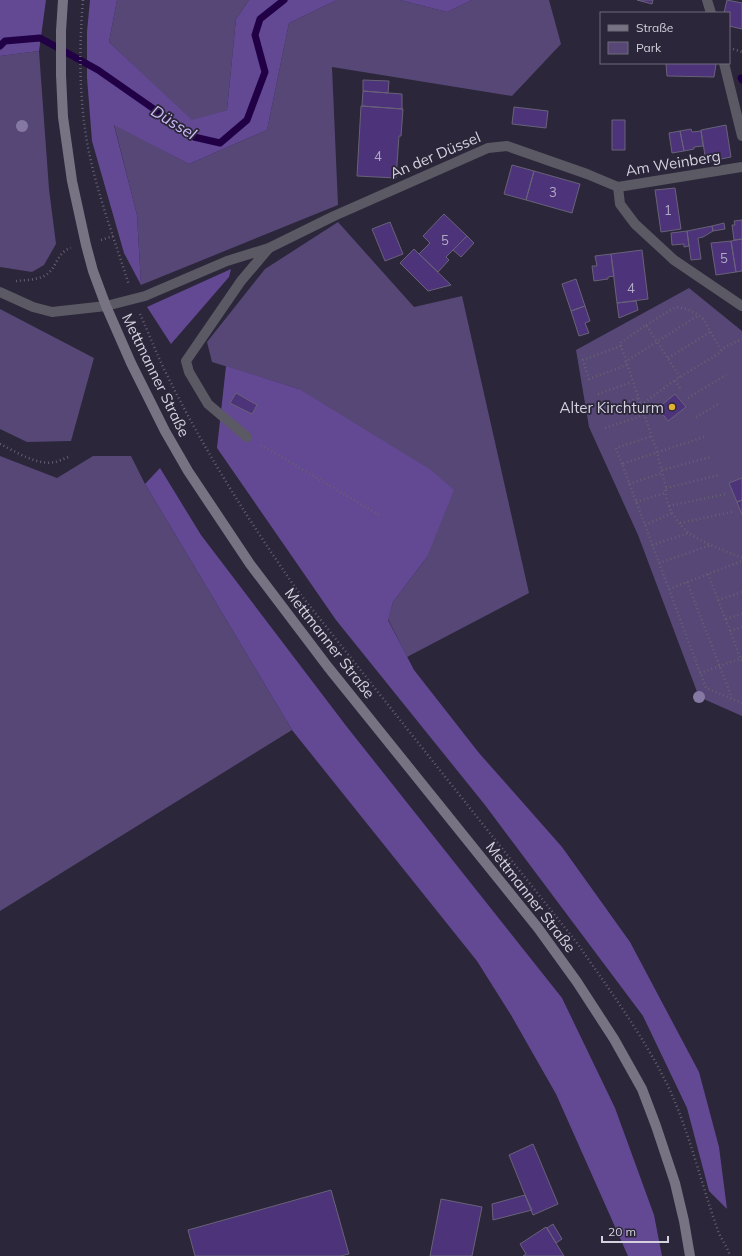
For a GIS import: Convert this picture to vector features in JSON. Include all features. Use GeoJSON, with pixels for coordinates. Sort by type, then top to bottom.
{"type":"FeatureCollection","features":[{"type":"Feature","properties":{"kind":"main road","name":"Mettmanner Straße"},"geometry":{"type":"LineString","coordinates":[[63,0],[61,31],[63,117],[72,180],[86,244],[93,271],[106,306],[131,363],[165,432],[188,472],[250,564],[333,673],[538,928],[577,982],[614,1039],[642,1089],[656,1126],[675,1183],[684,1220],[690,1256]]}},
{"type":"Feature","properties":{"kind":"street"},"geometry":{"type":"LineString","coordinates":[[707,0],[711,12]]}},
{"type":"Feature","properties":{"kind":"street"},"geometry":{"type":"LineString","coordinates":[[724,64],[742,136]]}},
{"type":"Feature","properties":{"kind":"street","name":"An der Düssel"},"geometry":{"type":"LineString","coordinates":[[0,292],[33,307],[52,312],[106,306],[134,300],[226,260],[269,248],[334,216],[488,148],[507,146],[587,174],[618,187]]}},
{"type":"Feature","properties":{"kind":"street","name":"Am Weinberg"},"geometry":{"type":"LineString","coordinates":[[742,167],[618,187],[620,204],[635,224],[674,260],[742,306]]}},
{"type":"Feature","properties":{"kind":"street","name":"An der Düssel"},"geometry":{"type":"LineString","coordinates":[[247,437],[208,404],[189,372],[186,361],[241,281],[269,248]]}},
{"type":"Feature","properties":{"kind":"path"},"geometry":{"type":"LineString","coordinates":[[83,0],[80,40],[81,87],[85,127],[95,173],[134,300],[167,375],[200,438],[263,541],[297,590],[343,650],[577,943],[619,1003],[667,1086],[697,1163],[718,1230],[730,1256]]}},
{"type":"Feature","properties":{"kind":"path"},"geometry":{"type":"LineString","coordinates":[[15,281],[45,276],[53,269],[60,255],[68,248],[86,244]]}},
{"type":"Feature","properties":{"kind":"path"},"geometry":{"type":"LineString","coordinates":[[721,350],[703,319],[699,315],[689,310],[676,307],[620,342],[632,382],[657,452],[666,488],[665,493],[668,506],[689,533],[711,545],[742,558]]}},
{"type":"Feature","properties":{"kind":"path"},"geometry":{"type":"LineString","coordinates":[[621,346],[583,360],[589,379],[626,364],[699,315]]}},
{"type":"Feature","properties":{"kind":"path"},"geometry":{"type":"LineString","coordinates":[[646,325],[680,377]]}},
{"type":"Feature","properties":{"kind":"path"},"geometry":{"type":"LineString","coordinates":[[668,358],[710,332]]}},
{"type":"Feature","properties":{"kind":"path"},"geometry":{"type":"LineString","coordinates":[[641,404],[675,380],[718,354],[729,344],[742,339]]}},
{"type":"Feature","properties":{"kind":"path"},"geometry":{"type":"LineString","coordinates":[[688,398],[726,375]]}},
{"type":"Feature","properties":{"kind":"path"},"geometry":{"type":"LineString","coordinates":[[675,380],[680,388]]}},
{"type":"Feature","properties":{"kind":"path"},"geometry":{"type":"LineString","coordinates":[[598,394],[632,382]]}},
{"type":"Feature","properties":{"kind":"path"},"geometry":{"type":"LineString","coordinates":[[599,412],[638,398]]}},
{"type":"Feature","properties":{"kind":"path"},"geometry":{"type":"LineString","coordinates":[[696,417],[718,404]]}},
{"type":"Feature","properties":{"kind":"path"},"geometry":{"type":"LineString","coordinates":[[605,428],[644,415]]}},
{"type":"Feature","properties":{"kind":"path"},"geometry":{"type":"LineString","coordinates":[[652,436],[616,448],[706,688],[742,703]]}},
{"type":"Feature","properties":{"kind":"path"},"geometry":{"type":"LineString","coordinates":[[247,437],[381,516]]}},
{"type":"Feature","properties":{"kind":"path"},"geometry":{"type":"LineString","coordinates":[[622,464],[704,437]]}},
{"type":"Feature","properties":{"kind":"path"},"geometry":{"type":"LineString","coordinates":[[0,444],[33,460],[44,462],[56,462],[71,456]]}},
{"type":"Feature","properties":{"kind":"path"},"geometry":{"type":"LineString","coordinates":[[629,484],[711,457]]}},
{"type":"Feature","properties":{"kind":"path"},"geometry":{"type":"LineString","coordinates":[[666,488],[719,475]]}},
{"type":"Feature","properties":{"kind":"path"},"geometry":{"type":"LineString","coordinates":[[636,502],[665,493]]}},
{"type":"Feature","properties":{"kind":"path"},"geometry":{"type":"LineString","coordinates":[[668,506],[726,494]]}},
{"type":"Feature","properties":{"kind":"path"},"geometry":{"type":"LineString","coordinates":[[680,523],[732,512]]}},
{"type":"Feature","properties":{"kind":"path"},"geometry":{"type":"LineString","coordinates":[[645,525],[672,513]]}},
{"type":"Feature","properties":{"kind":"path"},"geometry":{"type":"LineString","coordinates":[[652,545],[689,533]]}},
{"type":"Feature","properties":{"kind":"path"},"geometry":{"type":"LineString","coordinates":[[659,563],[711,545]]}},
{"type":"Feature","properties":{"kind":"path"},"geometry":{"type":"LineString","coordinates":[[669,589],[742,561]]}},
{"type":"Feature","properties":{"kind":"path"},"geometry":{"type":"LineString","coordinates":[[708,574],[742,662]]}},
{"type":"Feature","properties":{"kind":"path"},"geometry":{"type":"LineString","coordinates":[[687,582],[732,698]]}},
{"type":"Feature","properties":{"kind":"path"},"geometry":{"type":"LineString","coordinates":[[718,600],[742,592]]}},
{"type":"Feature","properties":{"kind":"path"},"geometry":{"type":"LineString","coordinates":[[726,619],[742,614]]}},
{"type":"Feature","properties":{"kind":"path"},"geometry":{"type":"LineString","coordinates":[[730,632],[742,627]]}},
{"type":"Feature","properties":{"kind":"path"},"geometry":{"type":"LineString","coordinates":[[700,673],[741,658]]}},
{"type":"Feature","properties":{"kind":"green space"},"geometry":{"type":"Polygon","coordinates":[[[117,0],[249,0],[236,19],[227,110],[192,121],[109,42],[117,0]]]}},
{"type":"Feature","properties":{"kind":"green space"},"geometry":{"type":"Polygon","coordinates":[[[337,0],[400,0],[447,12],[472,0],[549,0],[561,44],[512,96],[332,67],[338,205],[141,285],[137,215],[114,124],[189,164],[267,130],[289,23],[337,0]]]}},
{"type":"Feature","properties":{"kind":"green space"},"geometry":{"type":"Polygon","coordinates":[[[39,51],[49,189],[56,244],[44,265],[32,272],[0,267],[0,56],[39,51]]]}},
{"type":"Feature","properties":{"kind":"green space"},"geometry":{"type":"Polygon","coordinates":[[[338,222],[414,307],[462,296],[529,593],[407,657],[388,619],[393,602],[427,557],[299,389],[212,362],[207,342],[265,269],[338,222]]]}},
{"type":"Feature","properties":{"kind":"green space"},"geometry":{"type":"Polygon","coordinates":[[[689,288],[742,331],[742,716],[699,697],[638,535],[589,427],[576,350],[689,288]]]}},
{"type":"Feature","properties":{"kind":"green space"},"geometry":{"type":"Polygon","coordinates":[[[0,309],[94,358],[71,441],[27,442],[0,429],[0,309]]]}},
{"type":"Feature","properties":{"kind":"green space"},"geometry":{"type":"Polygon","coordinates":[[[0,456],[57,478],[93,456],[131,456],[145,484],[292,730],[0,911],[0,456]]]}},
{"type":"Feature","properties":{"kind":"shaded area"},"geometry":{"type":"Polygon","coordinates":[[[0,0],[46,0],[39,51],[0,56],[0,0]]]}},
{"type":"Feature","properties":{"kind":"shaded area"},"geometry":{"type":"Polygon","coordinates":[[[90,0],[117,0],[109,42],[192,120],[227,110],[236,19],[249,0],[337,0],[289,23],[267,130],[189,164],[114,125],[137,215],[141,285],[124,253],[92,141],[87,78],[87,32],[90,0]]]}},
{"type":"Feature","properties":{"kind":"shaded area"},"geometry":{"type":"Polygon","coordinates":[[[400,0],[472,0],[447,12],[400,0]]]}},
{"type":"Feature","properties":{"kind":"shaded area"},"geometry":{"type":"Polygon","coordinates":[[[231,269],[229,277],[171,344],[147,307],[231,269]]]}},
{"type":"Feature","properties":{"kind":"shaded area"},"geometry":{"type":"Polygon","coordinates":[[[226,366],[299,389],[431,470],[454,490],[427,557],[393,602],[388,620],[414,670],[479,753],[562,847],[630,942],[699,1072],[719,1147],[727,1209],[709,1191],[687,1108],[643,1016],[485,805],[336,620],[217,448],[226,366]]]}},
{"type":"Feature","properties":{"kind":"shaded area"},"geometry":{"type":"Polygon","coordinates":[[[160,468],[201,535],[347,727],[562,998],[615,1108],[654,1215],[662,1256],[628,1256],[556,1094],[511,1015],[477,961],[292,730],[145,484],[160,468]]]}},
{"type":"Feature","properties":{"kind":"building"},"geometry":{"type":"Polygon","coordinates":[[[637,0],[653,0],[652,4],[637,0]]]}},
{"type":"Feature","properties":{"kind":"building"},"geometry":{"type":"Polygon","coordinates":[[[727,0],[742,3],[742,29],[730,26],[730,12],[724,12],[727,0]]]}},
{"type":"Feature","properties":{"kind":"building"},"geometry":{"type":"Polygon","coordinates":[[[666,64],[716,64],[714,77],[667,76],[666,64]]]}},
{"type":"Feature","properties":{"kind":"building"},"geometry":{"type":"Polygon","coordinates":[[[363,80],[389,81],[388,93],[363,91],[363,80]]]}},
{"type":"Feature","properties":{"kind":"building"},"geometry":{"type":"Polygon","coordinates":[[[363,91],[402,94],[402,109],[362,106],[363,91]]]}},
{"type":"Feature","properties":{"kind":"building"},"geometry":{"type":"Polygon","coordinates":[[[361,106],[403,109],[401,136],[399,136],[396,178],[357,176],[361,106]]]}},
{"type":"Feature","properties":{"kind":"building"},"geometry":{"type":"Polygon","coordinates":[[[514,107],[548,111],[546,128],[512,124],[514,107]]]}},
{"type":"Feature","properties":{"kind":"building"},"geometry":{"type":"Polygon","coordinates":[[[612,120],[625,120],[625,150],[612,150],[612,120]]]}},
{"type":"Feature","properties":{"kind":"building"},"geometry":{"type":"Polygon","coordinates":[[[726,125],[731,157],[706,162],[701,130],[726,125]]]}},
{"type":"Feature","properties":{"kind":"building"},"geometry":{"type":"Polygon","coordinates":[[[691,129],[692,132],[701,131],[703,146],[694,147],[694,149],[684,151],[680,131],[691,129]]]}},
{"type":"Feature","properties":{"kind":"building"},"geometry":{"type":"Polygon","coordinates":[[[680,131],[684,151],[672,153],[669,133],[680,131]]]}},
{"type":"Feature","properties":{"kind":"building"},"geometry":{"type":"Polygon","coordinates":[[[512,165],[534,171],[526,200],[504,194],[512,165]]]}},
{"type":"Feature","properties":{"kind":"building"},"geometry":{"type":"Polygon","coordinates":[[[534,171],[580,184],[572,213],[526,200],[534,171]]]}},
{"type":"Feature","properties":{"kind":"building"},"geometry":{"type":"Polygon","coordinates":[[[675,188],[681,229],[661,232],[655,190],[675,188]]]}},
{"type":"Feature","properties":{"kind":"building"},"geometry":{"type":"Polygon","coordinates":[[[444,214],[467,236],[446,257],[449,260],[438,272],[419,254],[430,243],[423,236],[444,214]]]}},
{"type":"Feature","properties":{"kind":"building"},"geometry":{"type":"Polygon","coordinates":[[[742,220],[742,239],[734,240],[732,225],[735,225],[734,221],[742,220]]]}},
{"type":"Feature","properties":{"kind":"building"},"geometry":{"type":"Polygon","coordinates":[[[390,222],[403,254],[385,261],[372,229],[390,222]]]}},
{"type":"Feature","properties":{"kind":"building"},"geometry":{"type":"Polygon","coordinates":[[[724,223],[725,229],[713,231],[712,226],[724,223]]]}},
{"type":"Feature","properties":{"kind":"building"},"geometry":{"type":"Polygon","coordinates":[[[712,226],[713,231],[703,237],[698,238],[701,259],[691,260],[687,231],[712,226]]]}},
{"type":"Feature","properties":{"kind":"building"},"geometry":{"type":"Polygon","coordinates":[[[687,231],[689,246],[684,247],[684,244],[672,245],[671,233],[687,231]]]}},
{"type":"Feature","properties":{"kind":"building"},"geometry":{"type":"Polygon","coordinates":[[[467,236],[474,243],[461,257],[453,250],[467,236]]]}},
{"type":"Feature","properties":{"kind":"building"},"geometry":{"type":"Polygon","coordinates":[[[742,239],[742,271],[736,272],[731,241],[742,239]]]}},
{"type":"Feature","properties":{"kind":"building"},"geometry":{"type":"Polygon","coordinates":[[[731,241],[736,272],[716,275],[711,243],[731,241]]]}},
{"type":"Feature","properties":{"kind":"building"},"geometry":{"type":"Polygon","coordinates":[[[414,249],[451,285],[428,291],[400,263],[414,249]]]}},
{"type":"Feature","properties":{"kind":"building"},"geometry":{"type":"Polygon","coordinates":[[[642,250],[648,299],[617,303],[611,254],[642,250]]]}},
{"type":"Feature","properties":{"kind":"building"},"geometry":{"type":"Polygon","coordinates":[[[611,254],[614,276],[608,277],[608,279],[594,281],[592,266],[597,266],[595,256],[611,254]]]}},
{"type":"Feature","properties":{"kind":"building"},"geometry":{"type":"Polygon","coordinates":[[[576,279],[585,306],[571,311],[562,284],[576,279]]]}},
{"type":"Feature","properties":{"kind":"building"},"geometry":{"type":"Polygon","coordinates":[[[636,301],[638,310],[619,318],[617,303],[636,301]]]}},
{"type":"Feature","properties":{"kind":"building"},"geometry":{"type":"Polygon","coordinates":[[[585,306],[590,321],[585,323],[589,333],[579,336],[571,311],[585,306]]]}},
{"type":"Feature","properties":{"kind":"building"},"geometry":{"type":"Polygon","coordinates":[[[236,393],[257,405],[252,414],[230,403],[236,393]]]}},
{"type":"Feature","properties":{"kind":"building","name":"Alter Kirchturm"},"geometry":{"type":"Polygon","coordinates":[[[675,394],[686,407],[668,421],[658,408],[675,394]]]}},
{"type":"Feature","properties":{"kind":"building"},"geometry":{"type":"Polygon","coordinates":[[[742,478],[742,500],[737,502],[729,483],[742,478]]]}},
{"type":"Feature","properties":{"kind":"building"},"geometry":{"type":"Polygon","coordinates":[[[742,500],[742,515],[737,502],[742,500]]]}},
{"type":"Feature","properties":{"kind":"building"},"geometry":{"type":"Polygon","coordinates":[[[533,1144],[558,1204],[533,1215],[509,1155],[533,1144]]]}},
{"type":"Feature","properties":{"kind":"building"},"geometry":{"type":"Polygon","coordinates":[[[331,1190],[349,1254],[340,1256],[195,1256],[188,1230],[331,1190]]]}},
{"type":"Feature","properties":{"kind":"building"},"geometry":{"type":"Polygon","coordinates":[[[525,1195],[532,1210],[493,1220],[492,1204],[525,1195]]]}},
{"type":"Feature","properties":{"kind":"building"},"geometry":{"type":"Polygon","coordinates":[[[441,1199],[482,1207],[472,1256],[430,1256],[441,1199]]]}},
{"type":"Feature","properties":{"kind":"building"},"geometry":{"type":"Polygon","coordinates":[[[553,1224],[562,1239],[556,1243],[547,1228],[553,1224]]]}},
{"type":"Feature","properties":{"kind":"building"},"geometry":{"type":"Polygon","coordinates":[[[546,1227],[564,1256],[523,1256],[526,1254],[520,1244],[546,1227]]]}},
{"type":"Feature","properties":{"kind":"waterway","name":"Düssel"},"geometry":{"type":"LineString","coordinates":[[0,46],[5,41],[40,38],[98,70],[194,137],[220,143],[247,120],[265,72],[255,35],[260,19],[284,0]]}},
{"type":"Feature","properties":{"kind":"place","name":"Alter Kirchturm"},"geometry":{"type":"Point","coordinates":[672,407]}}]}
